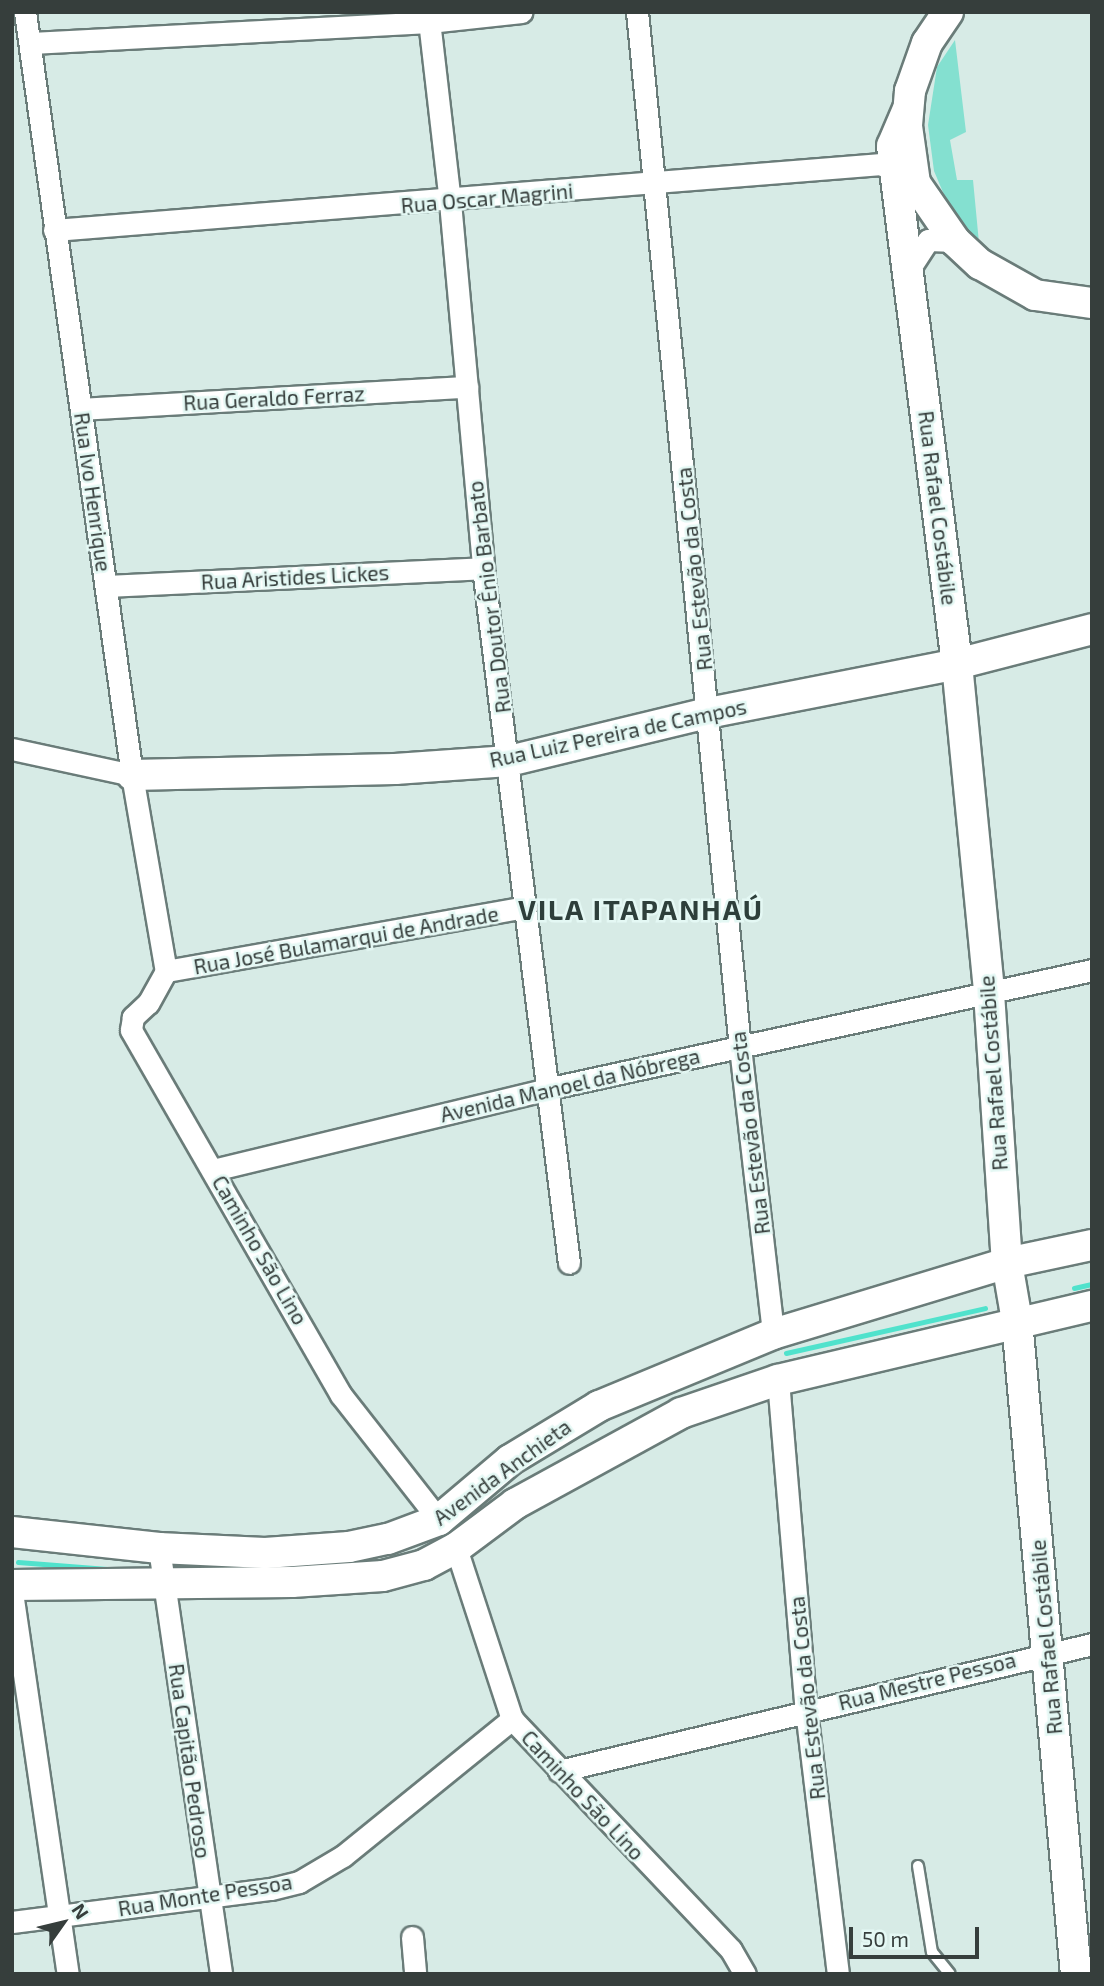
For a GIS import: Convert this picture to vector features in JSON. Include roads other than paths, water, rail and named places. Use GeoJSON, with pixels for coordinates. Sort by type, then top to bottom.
{"type":"FeatureCollection","features":[{"type":"Feature","properties":{"kind":"street","name":"Rua Ivo Henrique"},"geometry":{"type":"LineString","coordinates":[[25,12],[132,775],[166,971]]}},
{"type":"Feature","properties":{"kind":"street"},"geometry":{"type":"LineString","coordinates":[[31,43],[522,12]]}},
{"type":"Feature","properties":{"kind":"street","name":"Rua Estevão da Costa"},"geometry":{"type":"LineString","coordinates":[[637,12],[740,1047],[774,1334]]}},
{"type":"Feature","properties":{"kind":"street","name":"Rua Rafael Costábile"},"geometry":{"type":"LineString","coordinates":[[948,12],[920,57],[907,111],[892,146],[905,178],[908,271],[957,664],[989,993],[1007,1263],[1017,1321],[1076,1974]]}},
{"type":"Feature","properties":{"kind":"street","name":"Rua Doutor Ênio Barbato"},"geometry":{"type":"LineString","coordinates":[[428,17],[450,202],[483,568],[551,1088],[569,1264]]}},
{"type":"Feature","properties":{"kind":"street","name":"Rua Oscar Magrini"},"geometry":{"type":"LineString","coordinates":[[54,230],[450,202],[881,164],[905,178]]}},
{"type":"Feature","properties":{"kind":"street"},"geometry":{"type":"LineString","coordinates":[[905,178],[956,241],[979,264],[1035,295],[1092,303]]}},
{"type":"Feature","properties":{"kind":"street"},"geometry":{"type":"LineString","coordinates":[[908,271],[928,240],[956,241]]}},
{"type":"Feature","properties":{"kind":"street","name":"Rua Geraldo Ferraz"},"geometry":{"type":"LineString","coordinates":[[81,409],[467,387]]}},
{"type":"Feature","properties":{"kind":"street","name":"Rua Aristides Lickes"},"geometry":{"type":"LineString","coordinates":[[106,586],[483,568]]}},
{"type":"Feature","properties":{"kind":"street","name":"Rua Luiz Pereira de Campos"},"geometry":{"type":"LineString","coordinates":[[12,748],[132,775],[395,769],[509,761],[708,713],[957,664],[1092,629]]}},
{"type":"Feature","properties":{"kind":"street","name":"Rua José Bulamarqui de Andrade"},"geometry":{"type":"LineString","coordinates":[[166,971],[526,907]]}},
{"type":"Feature","properties":{"kind":"street","name":"Avenida Manoel da Nóbrega"},"geometry":{"type":"LineString","coordinates":[[213,1170],[551,1088],[1092,970]]}},
{"type":"Feature","properties":{"kind":"street","name":"Caminho São Lino"},"geometry":{"type":"LineString","coordinates":[[166,971],[148,1003],[133,1017],[131,1030],[341,1395],[439,1521]]}},
{"type":"Feature","properties":{"kind":"street","name":"Avenida Anchieta"},"geometry":{"type":"LineString","coordinates":[[12,1532],[159,1548],[265,1553],[349,1548],[439,1521],[510,1460],[586,1413],[774,1334],[1007,1263],[1092,1245]]}},
{"type":"Feature","properties":{"kind":"street","name":"Avenida Anchieta"},"geometry":{"type":"LineString","coordinates":[[12,1586],[383,1576],[424,1565],[456,1548],[515,1504],[593,1458],[681,1413],[778,1380],[881,1359],[1017,1321],[1092,1306]]}},
{"type":"Feature","properties":{"kind":"street","name":"Rua Estevão da Costa"},"geometry":{"type":"LineString","coordinates":[[778,1380],[806,1710],[838,1974]]}},
{"type":"Feature","properties":{"kind":"street","name":"Rua Capitão Pedroso"},"geometry":{"type":"LineString","coordinates":[[159,1548],[220,1974]]}},
{"type":"Feature","properties":{"kind":"street","name":"Caminho São Lino"},"geometry":{"type":"LineString","coordinates":[[456,1548],[512,1719],[731,1950],[746,1974]]}},
{"type":"Feature","properties":{"kind":"street"},"geometry":{"type":"LineString","coordinates":[[12,1592],[68,1974]]}},
{"type":"Feature","properties":{"kind":"street","name":"Rua Mestre Pessoa"},"geometry":{"type":"LineString","coordinates":[[559,1771],[1092,1643]]}},
{"type":"Feature","properties":{"kind":"street","name":"Rua Monte Pessoa"},"geometry":{"type":"LineString","coordinates":[[12,1922],[281,1887],[334,1863],[512,1719]]}},
{"type":"Feature","properties":{"kind":"street"},"geometry":{"type":"LineString","coordinates":[[412,1937],[415,1974]]}},
{"type":"Feature","properties":{"kind":"lane"},"geometry":{"type":"LineString","coordinates":[[918,1866],[932,1952],[950,1974]]}},
{"type":"Feature","properties":{"kind":"waterway"},"geometry":{"type":"LineString","coordinates":[[1074,1288],[1092,1284]]}},
{"type":"Feature","properties":{"kind":"waterway"},"geometry":{"type":"LineString","coordinates":[[786,1353],[985,1308]]}},
{"type":"Feature","properties":{"kind":"waterway"},"geometry":{"type":"LineString","coordinates":[[18,1562],[120,1570]]}},
{"type":"Feature","properties":{"kind":"district","name":"VILA ITAPANHAÚ"},"geometry":{"type":"Point","coordinates":[641,909]}}]}
